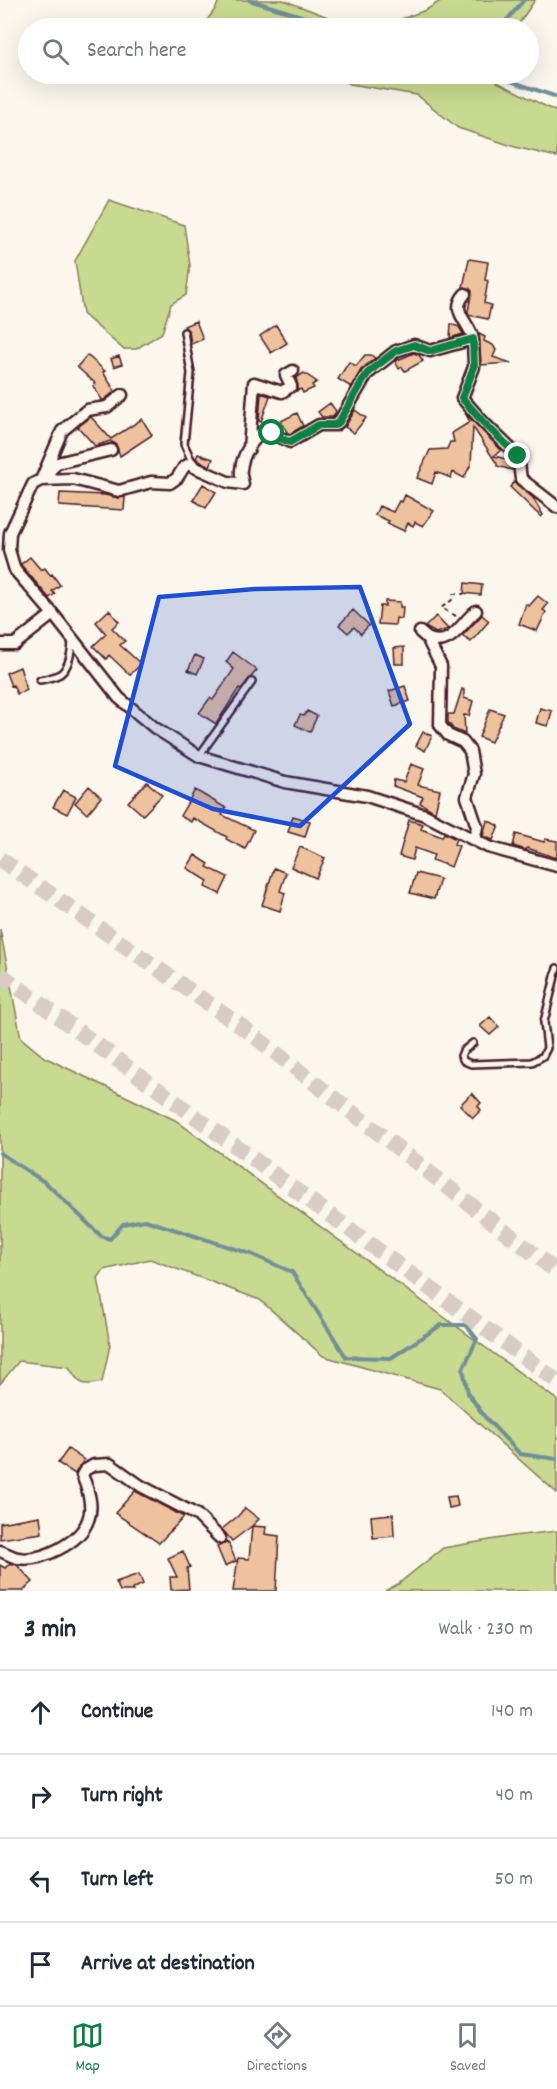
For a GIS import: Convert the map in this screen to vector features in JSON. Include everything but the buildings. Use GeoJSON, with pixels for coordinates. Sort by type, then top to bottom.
{"type":"FeatureCollection","features":[{"type":"Feature","properties":{"kind":"street"},"geometry":{"type":"LineString","coordinates":[[465,294],[458,306],[461,317],[472,333],[474,367],[462,398],[518,456],[521,479],[557,507]]}},
{"type":"Feature","properties":{"kind":"street"},"geometry":{"type":"LineString","coordinates":[[473,339],[430,351],[414,345],[404,347],[367,374],[335,425],[319,425],[290,442],[266,431],[259,435],[249,450],[241,469],[243,484],[228,482],[191,463],[187,464],[177,478],[170,483],[151,482],[119,491],[73,479],[37,481],[30,488],[10,533],[9,543],[15,570],[119,698],[155,728],[199,756],[285,782],[367,796],[425,815],[488,847],[557,866]]}},
{"type":"Feature","properties":{"kind":"street"},"geometry":{"type":"LineString","coordinates":[[249,450],[254,383],[282,392],[291,386],[286,375],[293,371]]}},
{"type":"Feature","properties":{"kind":"street"},"geometry":{"type":"LineString","coordinates":[[42,480],[62,431],[87,410],[107,407],[122,395]]}},
{"type":"Feature","properties":{"kind":"street"},"geometry":{"type":"LineString","coordinates":[[42,480],[57,463],[111,450]]}},
{"type":"Feature","properties":{"kind":"street"},"geometry":{"type":"LineString","coordinates":[[474,840],[477,827],[467,797],[474,774],[470,751],[463,742],[448,735],[440,725],[441,666],[424,635],[434,641],[446,640],[454,636],[476,611]]}},
{"type":"Feature","properties":{"kind":"street"},"geometry":{"type":"LineString","coordinates":[[0,644],[15,644],[53,614]]}},
{"type":"Feature","properties":{"kind":"street"},"geometry":{"type":"LineString","coordinates":[[0,1551],[19,1558],[44,1555],[56,1551],[81,1532],[89,1519],[90,1494],[82,1475],[94,1464],[110,1464],[119,1469],[141,1486],[197,1515],[220,1538]]}},
{"type":"Feature","properties":{"kind":"lane"},"geometry":{"type":"LineString","coordinates":[[184,332],[191,373],[184,444],[194,466]]}},
{"type":"Feature","properties":{"kind":"lane"},"geometry":{"type":"LineString","coordinates":[[40,680],[59,675],[65,669],[72,649],[71,637]]}},
{"type":"Feature","properties":{"kind":"lane"},"geometry":{"type":"LineString","coordinates":[[199,756],[252,682]]}},
{"type":"Feature","properties":{"kind":"lane"},"geometry":{"type":"LineString","coordinates":[[473,1043],[463,1051],[461,1056],[464,1061],[471,1064],[532,1062],[543,1056],[547,1048],[544,1022],[557,968]]}},
{"type":"Feature","properties":{"kind":"path"},"geometry":{"type":"LineString","coordinates":[[464,594],[453,594],[452,600],[441,608],[464,623]]}},
{"type":"Feature","properties":{"kind":"highlighted area"},"geometry":{"type":"Polygon","coordinates":[[[360,587],[410,724],[300,826],[213,809],[115,766],[159,597],[255,589],[360,587]]]}},
{"type":"Feature","properties":{"kind":"green space"},"geometry":{"type":"Polygon","coordinates":[[[219,0],[283,0],[331,18],[208,18],[219,0]]]}},
{"type":"Feature","properties":{"kind":"green space"},"geometry":{"type":"Polygon","coordinates":[[[442,0],[535,0],[523,18],[404,18],[426,10],[442,0]]]}},
{"type":"Feature","properties":{"kind":"green space"},"geometry":{"type":"Polygon","coordinates":[[[350,84],[501,84],[557,112],[557,157],[515,147],[458,128],[417,95],[350,84]]]}},
{"type":"Feature","properties":{"kind":"green space"},"geometry":{"type":"Polygon","coordinates":[[[109,200],[184,225],[190,265],[186,295],[171,304],[162,333],[136,349],[123,349],[83,314],[75,261],[109,200]]]}},
{"type":"Feature","properties":{"kind":"green space"},"geometry":{"type":"Polygon","coordinates":[[[0,929],[21,1038],[44,1057],[175,1120],[557,1400],[557,1493],[440,1389],[323,1356],[260,1300],[150,1259],[104,1270],[98,1278],[110,1345],[102,1382],[82,1383],[69,1367],[19,1361],[0,1384],[0,929]]]}},
{"type":"Feature","properties":{"kind":"green space"},"geometry":{"type":"Polygon","coordinates":[[[557,1531],[557,1591],[385,1591],[398,1584],[443,1548],[557,1531]]]}},
{"type":"Feature","properties":{"kind":"waterway"},"geometry":{"type":"LineString","coordinates":[[249,0],[308,18]]}},
{"type":"Feature","properties":{"kind":"waterway"},"geometry":{"type":"LineString","coordinates":[[509,18],[524,0]]}},
{"type":"Feature","properties":{"kind":"waterway"},"geometry":{"type":"LineString","coordinates":[[519,84],[557,97]]}},
{"type":"Feature","properties":{"kind":"waterway"},"geometry":{"type":"LineString","coordinates":[[0,1153],[46,1183],[101,1236],[110,1239],[123,1224],[145,1220],[251,1254],[292,1272],[346,1357],[391,1358],[441,1325],[466,1325],[477,1339],[463,1369],[468,1393],[484,1416],[520,1454],[557,1459]]}},
{"type":"Feature","properties":{"kind":"tunnel"},"geometry":{"type":"LineString","coordinates":[[0,859],[245,1029],[557,1272]]}},
{"type":"Feature","properties":{"kind":"tunnel"},"geometry":{"type":"LineString","coordinates":[[0,974],[557,1381]]}},
{"type":"Feature","properties":{"kind":"route"},"geometry":{"type":"LineString","coordinates":[[272,433],[290,442],[319,425],[335,425],[367,374],[404,347],[414,345],[430,351],[473,339],[474,367],[462,398],[518,456]]}}]}
